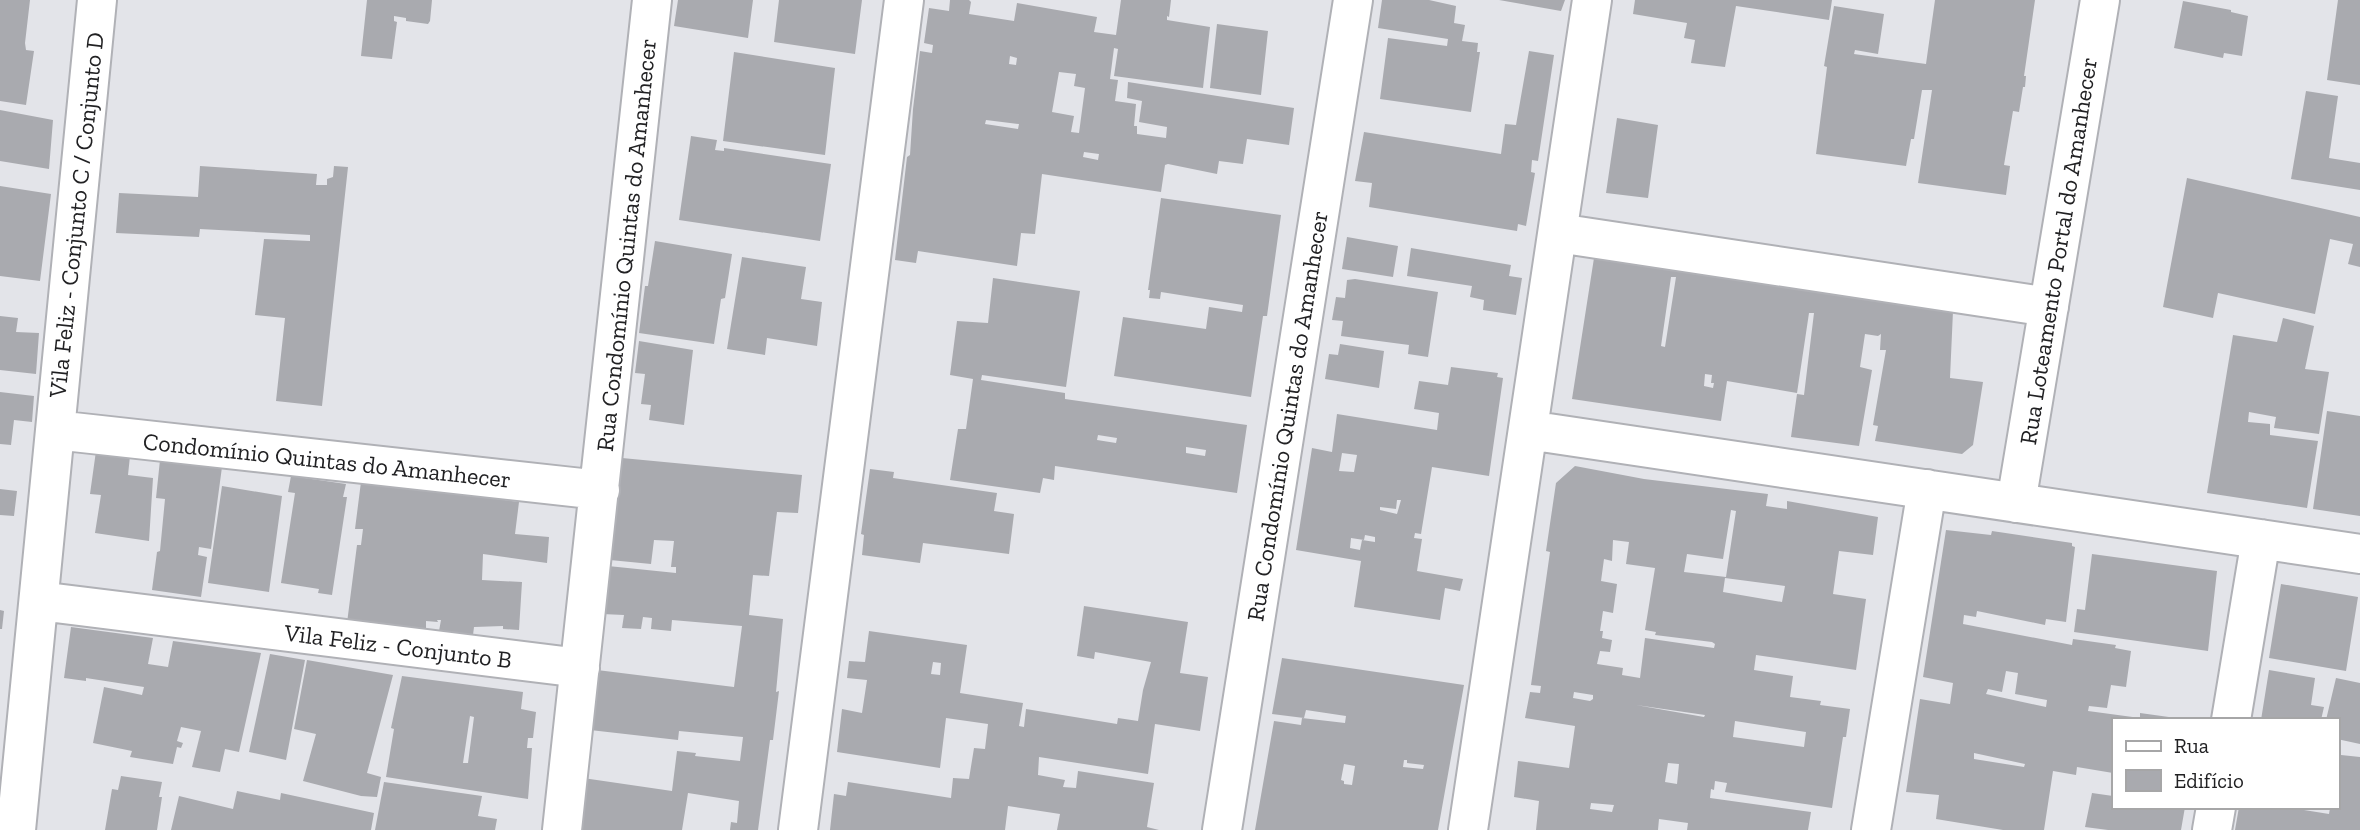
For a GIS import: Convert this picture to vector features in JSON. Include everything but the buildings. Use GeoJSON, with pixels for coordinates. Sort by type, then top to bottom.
{"type":"FeatureCollection","features":[{"type":"Feature","properties":{"kind":"street","name":"Vila Feliz - Conjunto C / Conjunto D"},"geometry":{"type":"LineString","coordinates":[[16,830],[97,0]]}},
{"type":"Feature","properties":{"kind":"street","name":"Rua Condomínio Quintas do Amanhecer"},"geometry":{"type":"LineString","coordinates":[[600,490],[652,0]]}},
{"type":"Feature","properties":{"kind":"street"},"geometry":{"type":"LineString","coordinates":[[798,830],[904,0]]}},
{"type":"Feature","properties":{"kind":"street","name":"Rua Condomínio Quintas do Amanhecer"},"geometry":{"type":"LineString","coordinates":[[1222,830],[1350,0]]}},
{"type":"Feature","properties":{"kind":"street"},"geometry":{"type":"LineString","coordinates":[[1468,830],[1592,0]]}},
{"type":"Feature","properties":{"kind":"street","name":"Rua Loteamento Portal do Amanhecer"},"geometry":{"type":"LineString","coordinates":[[2016,503],[2100,0]]}},
{"type":"Feature","properties":{"kind":"street"},"geometry":{"type":"LineString","coordinates":[[1558,233],[2049,307]]}},
{"type":"Feature","properties":{"kind":"street"},"geometry":{"type":"LineString","coordinates":[[1528,429],[2360,554]]}},
{"type":"Feature","properties":{"kind":"street","name":"Condomínio Quintas do Amanhecer"},"geometry":{"type":"LineString","coordinates":[[55,430],[600,490]]}},
{"type":"Feature","properties":{"kind":"street"},"geometry":{"type":"LineString","coordinates":[[1871,830],[1927,489]]}},
{"type":"Feature","properties":{"kind":"street"},"geometry":{"type":"LineString","coordinates":[[562,830],[600,490]]}},
{"type":"Feature","properties":{"kind":"street"},"geometry":{"type":"LineString","coordinates":[[2231,718],[2261,539]]}},
{"type":"Feature","properties":{"kind":"street","name":"Vila Feliz - Conjunto B"},"geometry":{"type":"LineString","coordinates":[[38,601],[580,668]]}},
{"type":"Feature","properties":{"kind":"street"},"geometry":{"type":"LineString","coordinates":[[2212,830],[2216,809]]}}]}
